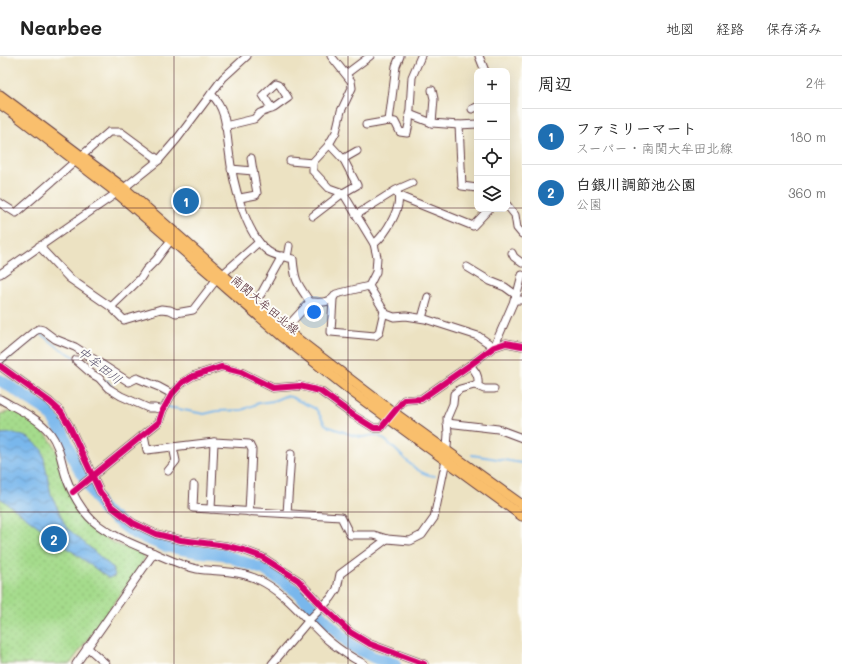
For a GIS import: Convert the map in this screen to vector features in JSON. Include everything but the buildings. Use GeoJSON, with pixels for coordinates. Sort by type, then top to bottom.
{"type":"FeatureCollection","features":[{"type":"Feature","properties":{"kind":"main road","name":"南関大牟田北線"},"geometry":{"type":"LineString","coordinates":[[0,95],[120,190],[296,347],[352,391],[391,415]]}},
{"type":"Feature","properties":{"kind":"main road","name":"南関大牟田北線"},"geometry":{"type":"LineString","coordinates":[[0,104],[80,159]]}},
{"type":"Feature","properties":{"kind":"main road","name":"南関大牟田北線"},"geometry":{"type":"LineString","coordinates":[[120,190],[171,240],[219,278],[253,302],[391,415],[522,516]]}},
{"type":"Feature","properties":{"kind":"main road","name":"南関大牟田北線"},"geometry":{"type":"LineString","coordinates":[[446,456],[522,505]]}},
{"type":"Feature","properties":{"kind":"street"},"geometry":{"type":"LineString","coordinates":[[0,274],[120,190],[158,160],[177,139],[223,78],[247,56]]}},
{"type":"Feature","properties":{"kind":"street"},"geometry":{"type":"LineString","coordinates":[[331,56],[351,81],[352,88],[341,111],[336,132],[329,144],[313,162],[313,171],[329,188],[343,194],[374,244],[377,257],[376,272],[369,286],[336,294],[333,299],[331,332],[375,336],[379,333],[384,311]]}},
{"type":"Feature","properties":{"kind":"street"},"geometry":{"type":"LineString","coordinates":[[346,74],[370,56]]}},
{"type":"Feature","properties":{"kind":"street"},"geometry":{"type":"LineString","coordinates":[[388,121],[396,66],[400,56]]}},
{"type":"Feature","properties":{"kind":"street"},"geometry":{"type":"LineString","coordinates":[[366,125],[388,121],[395,122],[400,132],[406,133],[412,77],[421,56]]}},
{"type":"Feature","properties":{"kind":"street"},"geometry":{"type":"LineString","coordinates":[[479,56],[483,68]]}},
{"type":"Feature","properties":{"kind":"street"},"geometry":{"type":"LineString","coordinates":[[432,90],[434,99],[432,123]]}},
{"type":"Feature","properties":{"kind":"street"},"geometry":{"type":"LineString","coordinates":[[211,94],[218,101],[224,116],[231,169],[251,231],[259,242],[270,252],[293,259],[294,275],[297,283],[310,302]]}},
{"type":"Feature","properties":{"kind":"street"},"geometry":{"type":"LineString","coordinates":[[226,126],[254,119],[260,113],[272,109]]}},
{"type":"Feature","properties":{"kind":"street"},"geometry":{"type":"LineString","coordinates":[[409,114],[432,123],[459,125],[474,124]]}},
{"type":"Feature","properties":{"kind":"street"},"geometry":{"type":"LineString","coordinates":[[459,125],[462,186],[474,188]]}},
{"type":"Feature","properties":{"kind":"street"},"geometry":{"type":"LineString","coordinates":[[0,203],[16,213],[80,159],[109,132],[121,132],[158,160]]}},
{"type":"Feature","properties":{"kind":"street"},"geometry":{"type":"LineString","coordinates":[[313,216],[356,185],[343,159],[329,144]]}},
{"type":"Feature","properties":{"kind":"street"},"geometry":{"type":"LineString","coordinates":[[343,159],[356,150]]}},
{"type":"Feature","properties":{"kind":"street"},"geometry":{"type":"LineString","coordinates":[[240,198],[256,195],[257,193],[251,158]]}},
{"type":"Feature","properties":{"kind":"street"},"geometry":{"type":"LineString","coordinates":[[290,160],[313,164]]}},
{"type":"Feature","properties":{"kind":"street"},"geometry":{"type":"LineString","coordinates":[[231,169],[253,171]]}},
{"type":"Feature","properties":{"kind":"street"},"geometry":{"type":"LineString","coordinates":[[356,216],[398,193],[412,183]]}},
{"type":"Feature","properties":{"kind":"street"},"geometry":{"type":"LineString","coordinates":[[398,193],[473,226],[486,212]]}},
{"type":"Feature","properties":{"kind":"street"},"geometry":{"type":"LineString","coordinates":[[374,244],[382,237],[391,221],[398,205],[398,193]]}},
{"type":"Feature","properties":{"kind":"street"},"geometry":{"type":"LineString","coordinates":[[510,209],[515,215],[517,228],[522,234]]}},
{"type":"Feature","properties":{"kind":"street"},"geometry":{"type":"LineString","coordinates":[[111,307],[140,279],[171,240]]}},
{"type":"Feature","properties":{"kind":"street"},"geometry":{"type":"LineString","coordinates":[[39,246],[69,278],[111,307],[124,320],[162,309],[176,313],[193,310],[219,278],[259,242]]}},
{"type":"Feature","properties":{"kind":"street"},"geometry":{"type":"LineString","coordinates":[[253,302],[261,294],[285,257],[289,246]]}},
{"type":"Feature","properties":{"kind":"street"},"geometry":{"type":"LineString","coordinates":[[512,253],[514,257],[522,263]]}},
{"type":"Feature","properties":{"kind":"street"},"geometry":{"type":"LineString","coordinates":[[468,267],[490,281],[505,287],[517,298]]}},
{"type":"Feature","properties":{"kind":"street"},"geometry":{"type":"LineString","coordinates":[[494,347],[517,298],[522,275]]}},
{"type":"Feature","properties":{"kind":"street"},"geometry":{"type":"LineString","coordinates":[[369,286],[386,314],[422,318],[478,336],[494,347]]}},
{"type":"Feature","properties":{"kind":"street"},"geometry":{"type":"LineString","coordinates":[[422,318],[428,297]]}},
{"type":"Feature","properties":{"kind":"street"},"geometry":{"type":"LineString","coordinates":[[285,329],[310,302],[326,302],[333,299]]}},
{"type":"Feature","properties":{"kind":"street"},"geometry":{"type":"LineString","coordinates":[[172,394],[143,379],[137,378],[129,382],[75,347],[55,340],[43,330],[39,329],[0,364],[61,412],[69,425],[100,492],[112,507],[133,523],[156,534],[182,540],[227,546],[262,557],[298,580],[321,607],[350,632],[370,644],[424,664]]}},
{"type":"Feature","properties":{"kind":"street"},"geometry":{"type":"LineString","coordinates":[[75,490],[159,422],[172,394],[183,382],[193,376],[221,367],[241,372],[273,388],[300,386],[320,391],[374,428],[381,428],[404,400],[421,398],[494,347],[506,343],[522,346]]}},
{"type":"Feature","properties":{"kind":"street"},"geometry":{"type":"LineString","coordinates":[[76,360],[99,378],[108,388],[121,396],[148,408],[165,407]]}},
{"type":"Feature","properties":{"kind":"street"},"geometry":{"type":"LineString","coordinates":[[194,485],[193,508],[341,517],[350,535],[374,535],[387,539],[410,541],[422,535],[434,518],[446,456],[448,434],[447,418],[453,404],[454,394],[460,389],[478,384],[476,373],[470,365]]}},
{"type":"Feature","properties":{"kind":"street"},"geometry":{"type":"LineString","coordinates":[[474,385],[484,389],[494,389]]}},
{"type":"Feature","properties":{"kind":"street"},"geometry":{"type":"LineString","coordinates":[[0,399],[40,422],[50,433],[58,448],[67,478],[75,490],[81,506],[104,530],[118,538],[178,564],[196,569],[223,570],[258,579],[269,585],[284,597],[330,642],[350,657],[364,664]]}},
{"type":"Feature","properties":{"kind":"street"},"geometry":{"type":"LineString","coordinates":[[447,423],[498,428],[522,438]]}},
{"type":"Feature","properties":{"kind":"street"},"geometry":{"type":"LineString","coordinates":[[144,435],[147,450],[214,442],[249,444],[252,450],[249,512]]}},
{"type":"Feature","properties":{"kind":"street"},"geometry":{"type":"LineString","coordinates":[[211,509],[214,442]]}},
{"type":"Feature","properties":{"kind":"street"},"geometry":{"type":"LineString","coordinates":[[168,471],[176,461],[173,446]]}},
{"type":"Feature","properties":{"kind":"street"},"geometry":{"type":"LineString","coordinates":[[287,513],[291,454]]}},
{"type":"Feature","properties":{"kind":"street"},"geometry":{"type":"LineString","coordinates":[[272,664],[309,620],[331,598],[337,589],[340,574],[387,539]]}},
{"type":"Feature","properties":{"kind":"street"},"geometry":{"type":"LineString","coordinates":[[76,664],[154,553]]}},
{"type":"Feature","properties":{"kind":"street"},"geometry":{"type":"LineString","coordinates":[[87,647],[106,664]]}},
{"type":"Feature","properties":{"kind":"green space"},"geometry":{"type":"Polygon","coordinates":[[[13,410],[33,423],[50,439],[57,453],[69,494],[88,522],[107,539],[143,554],[144,559],[133,577],[70,664],[0,664],[0,414],[13,410]]]}},
{"type":"Feature","properties":{"kind":"water"},"geometry":{"type":"Polygon","coordinates":[[[14,433],[29,438],[42,449],[51,494],[66,527],[113,568],[115,576],[108,578],[0,498],[0,434],[14,433]]]}},
{"type":"Feature","properties":{"kind":"waterway","name":"中牟田川"},"geometry":{"type":"LineString","coordinates":[[0,365],[40,333],[59,348],[77,358]]}},
{"type":"Feature","properties":{"kind":"waterway"},"geometry":{"type":"LineString","coordinates":[[0,380],[48,411],[63,433],[75,462],[103,510],[135,534],[165,546],[222,554],[265,570],[296,591],[352,646],[373,657],[395,664]]}},
{"type":"Feature","properties":{"kind":"waterway","name":"中牟田川"},"geometry":{"type":"LineString","coordinates":[[106,380],[112,387]]}},
{"type":"Feature","properties":{"kind":"waterway","name":"中牟田川"},"geometry":{"type":"LineString","coordinates":[[158,405],[204,414],[217,411],[242,410],[259,403],[273,401],[285,396],[291,397],[316,409],[325,424],[329,427],[358,437],[374,435],[379,436],[413,466],[427,475],[435,476]]}},
{"type":"Feature","properties":{"kind":"waterway","name":"中牟田川"},"geometry":{"type":"LineString","coordinates":[[472,455],[522,463]]}},
{"type":"Feature","properties":{"kind":"cycle path"},"geometry":{"type":"LineString","coordinates":[[73,492],[159,422],[163,410],[172,394],[183,382],[193,376],[221,367],[241,372],[273,388],[300,386],[320,391],[374,428],[381,428],[404,400],[421,399],[494,347],[506,343],[522,346]]}},
{"type":"Feature","properties":{"kind":"cycle path"},"geometry":{"type":"LineString","coordinates":[[0,366],[50,402],[61,412],[69,425],[100,492],[112,507],[133,523],[156,534],[181,540],[227,546],[262,557],[298,580],[322,606],[350,632],[370,644],[424,664]]}},
{"type":"Feature","properties":{"kind":"place","name":"ファミリーマート"},"geometry":{"type":"Point","coordinates":[186,201]}},
{"type":"Feature","properties":{"kind":"place","name":"白銀川調節池公園"},"geometry":{"type":"Point","coordinates":[54,539]}}]}
